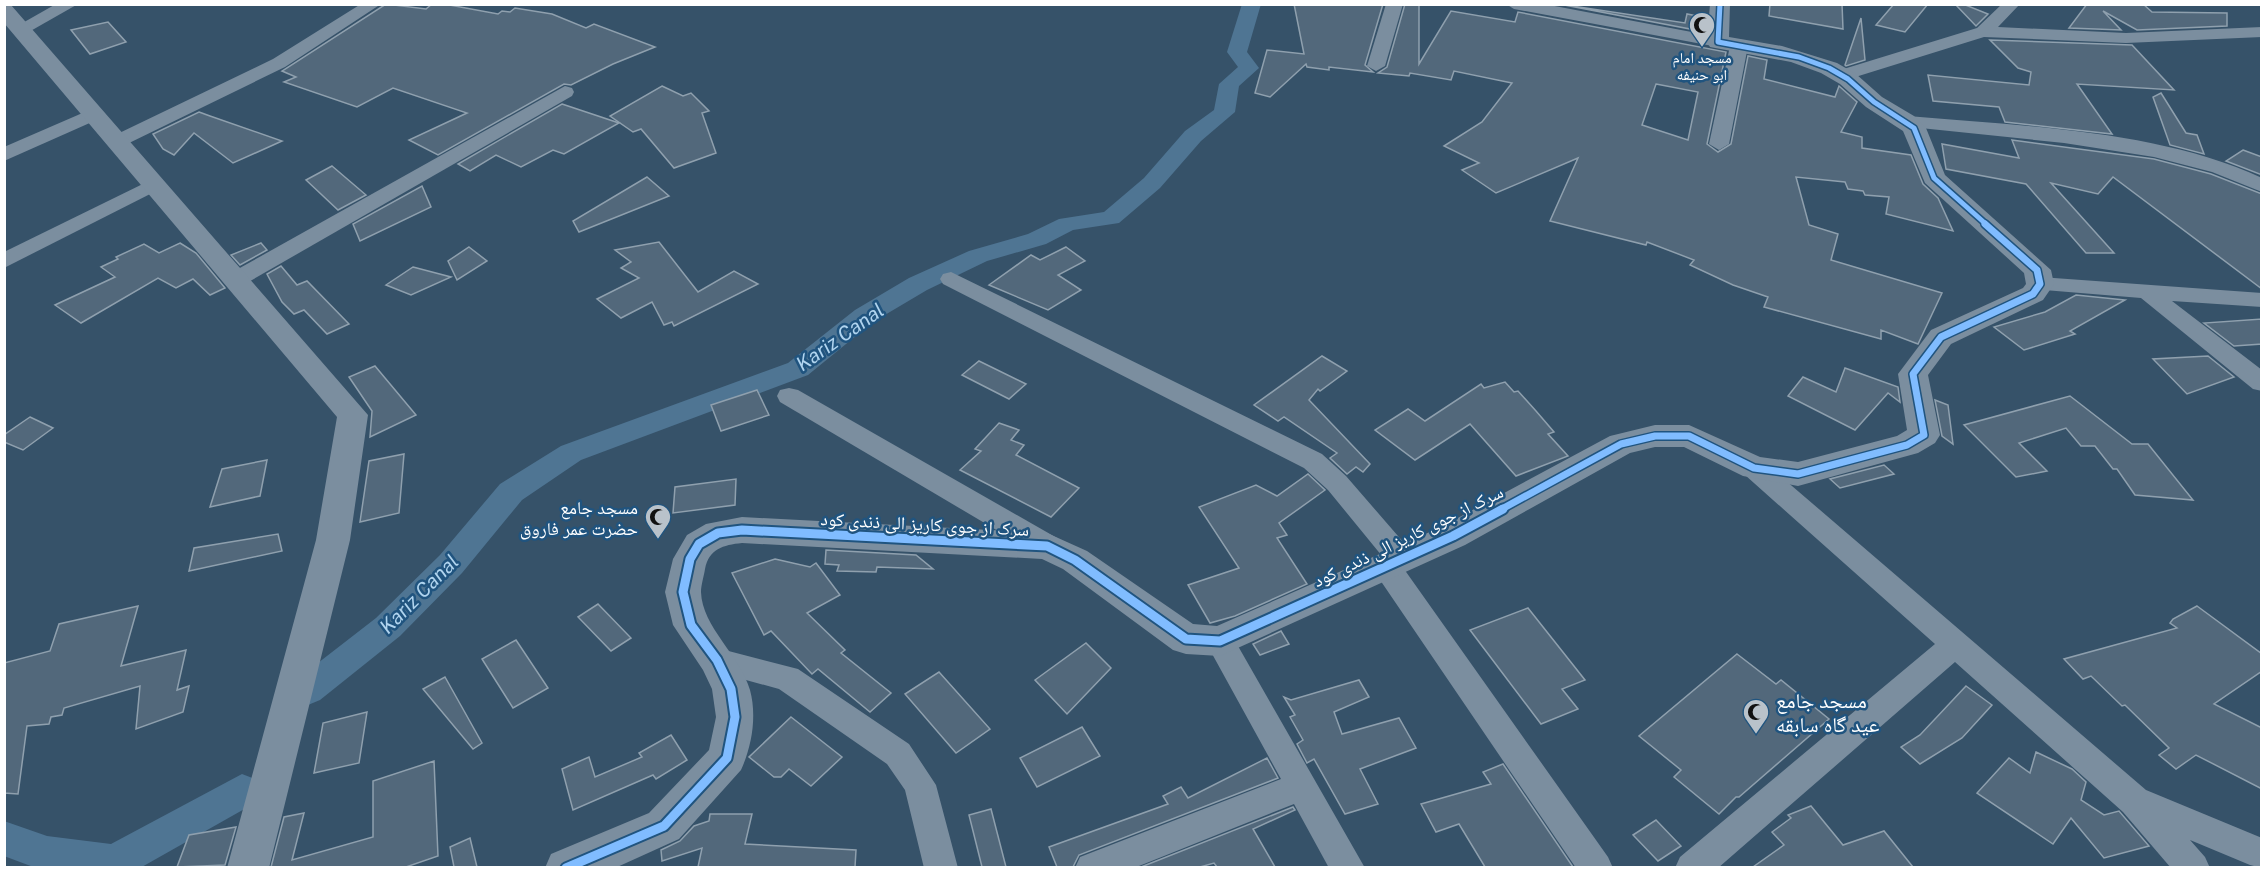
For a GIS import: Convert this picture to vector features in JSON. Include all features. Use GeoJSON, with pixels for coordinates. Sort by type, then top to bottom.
{"type":"FeatureCollection","features":[{"type":"Feature","properties":{"kind":"street"},"geometry":{"type":"LineString","coordinates":[[70,4],[13,19],[353,415],[333,540],[248,867]]}},
{"type":"Feature","properties":{"kind":"street"},"geometry":{"type":"LineString","coordinates":[[118,141],[279,63],[373,4]]}},
{"type":"Feature","properties":{"kind":"street"},"geometry":{"type":"LineString","coordinates":[[1376,66],[1395,4]]}},
{"type":"Feature","properties":{"kind":"street"},"geometry":{"type":"LineString","coordinates":[[1514,4],[1728,44],[1818,64],[1843,75],[1880,106],[1914,128],[1934,178],[2037,270],[2040,284],[2262,300]]}},
{"type":"Feature","properties":{"kind":"street"},"geometry":{"type":"LineString","coordinates":[[1719,144],[1728,44],[1720,4]]}},
{"type":"Feature","properties":{"kind":"street"},"geometry":{"type":"LineString","coordinates":[[1983,32],[2013,4]]}},
{"type":"Feature","properties":{"kind":"street"},"geometry":{"type":"LineString","coordinates":[[1843,75],[1983,32],[2126,38],[2262,32]]}},
{"type":"Feature","properties":{"kind":"street"},"geometry":{"type":"LineString","coordinates":[[237,279],[565,92]]}},
{"type":"Feature","properties":{"kind":"street"},"geometry":{"type":"LineString","coordinates":[[4,155],[94,114]]}},
{"type":"Feature","properties":{"kind":"street"},"geometry":{"type":"LineString","coordinates":[[1908,122],[2016,131],[2182,154],[2234,172],[2262,186]]}},
{"type":"Feature","properties":{"kind":"street"},"geometry":{"type":"LineString","coordinates":[[4,261],[155,184]]}},
{"type":"Feature","properties":{"kind":"street"},"geometry":{"type":"LineString","coordinates":[[951,279],[1313,461],[1338,483],[1394,562],[1596,867]]}},
{"type":"Feature","properties":{"kind":"street","name":"سرک از جوی کاریز الی ذندی کود"},"geometry":{"type":"LineString","coordinates":[[566,867],[664,826],[727,758],[735,717],[731,689],[717,660],[692,625],[683,592],[690,559],[699,544],[718,534],[742,530],[1047,546],[1075,560],[1185,639],[1220,641],[1453,536],[1621,444],[1655,436],[1689,436],[1754,468],[1798,474],[1907,445],[1924,435],[1913,374],[1941,337],[2033,294],[2040,284]]}},
{"type":"Feature","properties":{"kind":"street"},"geometry":{"type":"LineString","coordinates":[[2147,292],[2262,383]]}},
{"type":"Feature","properties":{"kind":"street"},"geometry":{"type":"LineString","coordinates":[[789,396],[1047,546]]}},
{"type":"Feature","properties":{"kind":"street"},"geometry":{"type":"LineString","coordinates":[[1754,468],[2135,801],[2193,867]]}},
{"type":"Feature","properties":{"kind":"street"},"geometry":{"type":"LineString","coordinates":[[1220,641],[1348,867]]}},
{"type":"Feature","properties":{"kind":"street"},"geometry":{"type":"LineString","coordinates":[[1692,867],[1956,644]]}},
{"type":"Feature","properties":{"kind":"street"},"geometry":{"type":"LineString","coordinates":[[717,660],[787,678],[846,716],[898,754],[920,785],[941,867]]}},
{"type":"Feature","properties":{"kind":"street"},"geometry":{"type":"LineString","coordinates":[[1092,867],[1302,786]]}},
{"type":"Feature","properties":{"kind":"street"},"geometry":{"type":"LineString","coordinates":[[2135,801],[2262,854]]}},
{"type":"Feature","properties":{"kind":"building"},"geometry":{"type":"Polygon","coordinates":[[[386,4],[426,9],[432,4],[444,4],[498,14],[502,11],[510,12],[515,8],[552,14],[586,28],[594,24],[655,47],[613,64],[571,85],[564,84],[438,155],[409,140],[467,113],[393,88],[357,107],[284,82],[296,77],[282,71],[386,4]]]}},
{"type":"Feature","properties":{"kind":"building"},"geometry":{"type":"Polygon","coordinates":[[[1294,4],[1383,4],[1365,65],[1373,72],[1329,67],[1329,70],[1307,67],[1306,64],[1270,97],[1255,93],[1267,50],[1304,54],[1294,4]]]}},
{"type":"Feature","properties":{"kind":"building"},"geometry":{"type":"Polygon","coordinates":[[[1405,4],[1419,4],[1419,64],[1451,11],[1515,22],[1518,12],[1726,52],[1707,144],[1718,152],[1731,144],[1748,56],[1767,60],[1764,79],[1835,97],[1839,86],[1857,102],[1841,132],[1862,137],[1862,148],[1911,155],[1923,184],[1938,198],[1953,231],[1886,214],[1889,197],[1865,195],[1863,191],[1848,189],[1845,182],[1796,177],[1809,225],[1838,234],[1831,260],[1942,293],[1918,344],[1881,330],[1881,339],[1764,307],[1768,297],[1733,285],[1690,265],[1694,260],[1647,242],[1646,245],[1550,221],[1578,158],[1496,193],[1462,170],[1479,163],[1444,146],[1482,122],[1512,83],[1454,71],[1451,80],[1410,73],[1409,76],[1378,73],[1387,67],[1405,4]],[[1656,84],[1642,125],[1688,140],[1698,92],[1656,84]]]}},
{"type":"Feature","properties":{"kind":"building"},"geometry":{"type":"Polygon","coordinates":[[[1559,4],[1685,23],[1687,14],[1707,18],[1706,32],[1559,4]]]}},
{"type":"Feature","properties":{"kind":"building"},"geometry":{"type":"Polygon","coordinates":[[[1770,4],[1842,4],[1843,29],[1769,16],[1770,4]]]}},
{"type":"Feature","properties":{"kind":"building"},"geometry":{"type":"Polygon","coordinates":[[[1894,4],[1928,4],[1905,32],[1876,25],[1894,4]]]}},
{"type":"Feature","properties":{"kind":"building"},"geometry":{"type":"Polygon","coordinates":[[[1955,4],[1963,4],[1988,14],[1976,26],[1955,4]]]}},
{"type":"Feature","properties":{"kind":"building"},"geometry":{"type":"Polygon","coordinates":[[[2087,4],[2143,4],[2152,12],[2227,13],[2227,26],[2137,30],[2103,11],[2121,30],[2069,28],[2087,4]]]}},
{"type":"Feature","properties":{"kind":"building"},"geometry":{"type":"Polygon","coordinates":[[[1861,18],[1865,60],[1846,66],[1845,65],[1861,18]]]}},
{"type":"Feature","properties":{"kind":"building"},"geometry":{"type":"Polygon","coordinates":[[[108,22],[126,42],[90,54],[71,30],[108,22]]]}},
{"type":"Feature","properties":{"kind":"building"},"geometry":{"type":"Polygon","coordinates":[[[1990,40],[2132,45],[2174,90],[2077,84],[2112,134],[2005,122],[1999,107],[1933,101],[1928,75],[2029,85],[2031,72],[2018,68],[1990,40]]]}},
{"type":"Feature","properties":{"kind":"building"},"geometry":{"type":"Polygon","coordinates":[[[662,86],[683,96],[691,93],[709,111],[702,113],[716,153],[674,168],[641,129],[633,132],[610,116],[662,86]]]}},
{"type":"Feature","properties":{"kind":"building"},"geometry":{"type":"Polygon","coordinates":[[[2161,93],[2186,133],[2197,135],[2204,154],[2170,145],[2153,97],[2161,93]]]}},
{"type":"Feature","properties":{"kind":"building"},"geometry":{"type":"Polygon","coordinates":[[[562,104],[619,123],[564,154],[553,150],[521,167],[496,155],[470,171],[458,164],[562,104]]]}},
{"type":"Feature","properties":{"kind":"building"},"geometry":{"type":"Polygon","coordinates":[[[199,112],[282,141],[233,163],[194,133],[174,155],[163,149],[153,134],[199,112]]]}},
{"type":"Feature","properties":{"kind":"building"},"geometry":{"type":"Polygon","coordinates":[[[2012,140],[2154,159],[2211,174],[2262,194],[2262,289],[2113,177],[2098,194],[2051,183],[2114,253],[2086,253],[2026,184],[1946,169],[1942,144],[2019,158],[2012,140]]]}},
{"type":"Feature","properties":{"kind":"building"},"geometry":{"type":"Polygon","coordinates":[[[2243,150],[2262,157],[2262,175],[2226,161],[2243,150]]]}},
{"type":"Feature","properties":{"kind":"building"},"geometry":{"type":"Polygon","coordinates":[[[332,166],[366,195],[338,210],[306,180],[332,166]]]}},
{"type":"Feature","properties":{"kind":"building"},"geometry":{"type":"Polygon","coordinates":[[[647,177],[669,196],[579,232],[573,221],[647,177]]]}},
{"type":"Feature","properties":{"kind":"building"},"geometry":{"type":"Polygon","coordinates":[[[422,186],[431,207],[360,241],[353,224],[422,186]]]}},
{"type":"Feature","properties":{"kind":"building"},"geometry":{"type":"Polygon","coordinates":[[[659,242],[698,292],[734,271],[758,284],[674,326],[672,322],[664,325],[652,302],[621,318],[597,299],[639,278],[621,268],[631,262],[615,250],[659,242]]]}},
{"type":"Feature","properties":{"kind":"building"},"geometry":{"type":"Polygon","coordinates":[[[180,243],[196,253],[225,288],[210,295],[193,279],[176,288],[158,278],[81,323],[55,305],[115,277],[101,267],[118,259],[116,257],[144,244],[159,253],[180,243]]]}},
{"type":"Feature","properties":{"kind":"building"},"geometry":{"type":"Polygon","coordinates":[[[261,243],[267,250],[240,265],[231,255],[261,243]]]}},
{"type":"Feature","properties":{"kind":"building"},"geometry":{"type":"Polygon","coordinates":[[[469,247],[487,261],[457,280],[448,261],[469,247]]]}},
{"type":"Feature","properties":{"kind":"building"},"geometry":{"type":"Polygon","coordinates":[[[1066,247],[1085,261],[1058,275],[1081,290],[1048,310],[989,285],[1031,255],[1040,260],[1066,247]]]}},
{"type":"Feature","properties":{"kind":"building"},"geometry":{"type":"Polygon","coordinates":[[[281,266],[297,285],[307,281],[349,324],[327,334],[304,310],[294,314],[282,302],[267,274],[281,266]]]}},
{"type":"Feature","properties":{"kind":"building"},"geometry":{"type":"Polygon","coordinates":[[[413,267],[451,277],[411,295],[386,285],[413,267]]]}},
{"type":"Feature","properties":{"kind":"building"},"geometry":{"type":"Polygon","coordinates":[[[2076,295],[2125,300],[2070,331],[2075,334],[2024,350],[1994,327],[2045,312],[2076,295]]]}},
{"type":"Feature","properties":{"kind":"building"},"geometry":{"type":"Polygon","coordinates":[[[2262,319],[2262,344],[2234,346],[2204,323],[2262,319]]]}},
{"type":"Feature","properties":{"kind":"building"},"geometry":{"type":"Polygon","coordinates":[[[1322,356],[1347,371],[1320,391],[1318,389],[1309,400],[1370,464],[1363,472],[1356,467],[1347,474],[1330,458],[1337,453],[1284,417],[1278,421],[1254,405],[1322,356]]]}},
{"type":"Feature","properties":{"kind":"building"},"geometry":{"type":"Polygon","coordinates":[[[2208,356],[2234,377],[2187,394],[2153,359],[2208,356]]]}},
{"type":"Feature","properties":{"kind":"building"},"geometry":{"type":"Polygon","coordinates":[[[979,361],[1026,384],[1009,399],[962,375],[979,361]]]}},
{"type":"Feature","properties":{"kind":"building"},"geometry":{"type":"Polygon","coordinates":[[[375,366],[416,415],[370,437],[372,411],[349,377],[375,366]]]}},
{"type":"Feature","properties":{"kind":"building"},"geometry":{"type":"Polygon","coordinates":[[[1845,368],[1898,387],[1900,402],[1888,393],[1855,430],[1788,396],[1803,377],[1836,392],[1845,368]]]}},
{"type":"Feature","properties":{"kind":"building"},"geometry":{"type":"Polygon","coordinates":[[[1505,382],[1514,392],[1518,391],[1554,432],[1548,434],[1568,456],[1516,476],[1470,424],[1415,460],[1375,430],[1408,409],[1425,421],[1481,384],[1484,388],[1505,382]]]}},
{"type":"Feature","properties":{"kind":"building"},"geometry":{"type":"Polygon","coordinates":[[[757,390],[769,415],[721,431],[711,405],[757,390]]]}},
{"type":"Feature","properties":{"kind":"building"},"geometry":{"type":"Polygon","coordinates":[[[2070,396],[2132,444],[2148,444],[2193,500],[2135,495],[2117,469],[2113,469],[2095,446],[2081,446],[2066,428],[2019,443],[2047,471],[2016,477],[1964,425],[2070,396]]]}},
{"type":"Feature","properties":{"kind":"building"},"geometry":{"type":"Polygon","coordinates":[[[1935,400],[1948,405],[1953,444],[1942,436],[1935,400]]]}},
{"type":"Feature","properties":{"kind":"building"},"geometry":{"type":"Polygon","coordinates":[[[30,417],[53,428],[23,450],[4,442],[4,435],[30,417]]]}},
{"type":"Feature","properties":{"kind":"building"},"geometry":{"type":"Polygon","coordinates":[[[999,423],[1019,430],[1011,440],[1024,445],[1016,455],[1079,488],[1051,517],[960,470],[981,451],[975,449],[999,423]]]}},
{"type":"Feature","properties":{"kind":"building"},"geometry":{"type":"Polygon","coordinates":[[[404,454],[399,513],[360,522],[369,461],[404,454]]]}},
{"type":"Feature","properties":{"kind":"building"},"geometry":{"type":"Polygon","coordinates":[[[267,460],[260,496],[210,507],[222,469],[267,460]]]}},
{"type":"Feature","properties":{"kind":"building"},"geometry":{"type":"Polygon","coordinates":[[[1884,465],[1894,474],[1840,488],[1830,479],[1884,465]]]}},
{"type":"Feature","properties":{"kind":"building"},"geometry":{"type":"Polygon","coordinates":[[[1308,474],[1325,490],[1279,523],[1287,535],[1277,538],[1307,584],[1235,616],[1210,623],[1188,585],[1239,568],[1199,507],[1256,485],[1277,496],[1308,474]]]}},
{"type":"Feature","properties":{"kind":"building"},"geometry":{"type":"Polygon","coordinates":[[[736,479],[735,505],[673,513],[675,487],[736,479]]]}},
{"type":"Feature","properties":{"kind":"building"},"geometry":{"type":"Polygon","coordinates":[[[278,534],[282,551],[189,571],[194,548],[278,534]]]}},
{"type":"Feature","properties":{"kind":"building"},"geometry":{"type":"Polygon","coordinates":[[[826,550],[916,555],[933,569],[877,567],[876,572],[837,571],[839,565],[825,564],[826,550]]]}},
{"type":"Feature","properties":{"kind":"building"},"geometry":{"type":"Polygon","coordinates":[[[775,559],[810,567],[816,563],[840,595],[807,613],[845,650],[841,653],[891,693],[870,712],[818,669],[812,674],[771,631],[764,635],[732,573],[775,559]]]}},
{"type":"Feature","properties":{"kind":"building"},"geometry":{"type":"Polygon","coordinates":[[[598,604],[631,638],[611,651],[578,617],[598,604]]]}},
{"type":"Feature","properties":{"kind":"building"},"geometry":{"type":"Polygon","coordinates":[[[138,606],[121,666],[186,650],[177,690],[189,686],[183,712],[136,729],[140,686],[64,708],[62,715],[51,717],[49,724],[27,726],[18,794],[4,793],[4,663],[50,651],[59,624],[138,606]]]}},
{"type":"Feature","properties":{"kind":"building"},"geometry":{"type":"Polygon","coordinates":[[[2197,606],[2262,654],[2262,671],[2214,704],[2262,728],[2262,789],[2196,755],[2176,769],[2159,755],[2169,748],[2091,676],[2083,679],[2064,659],[2177,628],[2170,623],[2173,619],[2197,606]]]}},
{"type":"Feature","properties":{"kind":"building"},"geometry":{"type":"Polygon","coordinates":[[[1528,608],[1585,680],[1562,689],[1578,709],[1541,724],[1470,630],[1528,608]]]}},
{"type":"Feature","properties":{"kind":"building"},"geometry":{"type":"Polygon","coordinates":[[[1281,631],[1289,644],[1260,655],[1253,644],[1281,631]]]}},
{"type":"Feature","properties":{"kind":"building"},"geometry":{"type":"Polygon","coordinates":[[[516,640],[548,688],[513,708],[482,659],[516,640]]]}},
{"type":"Feature","properties":{"kind":"building"},"geometry":{"type":"Polygon","coordinates":[[[1086,643],[1111,668],[1067,714],[1035,680],[1086,643]]]}},
{"type":"Feature","properties":{"kind":"building"},"geometry":{"type":"Polygon","coordinates":[[[1737,654],[1776,684],[1781,680],[1829,719],[1719,814],[1674,777],[1681,770],[1639,736],[1737,654]]]}},
{"type":"Feature","properties":{"kind":"building"},"geometry":{"type":"Polygon","coordinates":[[[939,672],[990,729],[956,753],[905,694],[939,672]]]}},
{"type":"Feature","properties":{"kind":"building"},"geometry":{"type":"Polygon","coordinates":[[[445,677],[482,743],[473,749],[423,689],[445,677]]]}},
{"type":"Feature","properties":{"kind":"building"},"geometry":{"type":"Polygon","coordinates":[[[1359,680],[1369,697],[1334,712],[1342,734],[1399,718],[1416,748],[1360,769],[1378,804],[1345,814],[1314,759],[1307,763],[1297,744],[1303,740],[1290,717],[1295,715],[1284,697],[1291,700],[1359,680]]]}},
{"type":"Feature","properties":{"kind":"building"},"geometry":{"type":"Polygon","coordinates":[[[1966,686],[1992,705],[1962,738],[1920,764],[1901,747],[1920,735],[1966,686]]]}},
{"type":"Feature","properties":{"kind":"building"},"geometry":{"type":"Polygon","coordinates":[[[367,712],[359,763],[314,773],[323,723],[367,712]]]}},
{"type":"Feature","properties":{"kind":"building"},"geometry":{"type":"Polygon","coordinates":[[[791,717],[842,757],[811,786],[789,769],[781,777],[774,777],[749,757],[791,717]]]}},
{"type":"Feature","properties":{"kind":"building"},"geometry":{"type":"Polygon","coordinates":[[[1082,727],[1100,756],[1037,787],[1020,758],[1082,727]]]}},
{"type":"Feature","properties":{"kind":"building"},"geometry":{"type":"Polygon","coordinates":[[[671,735],[687,760],[656,779],[653,775],[573,810],[562,769],[589,757],[595,777],[642,757],[639,753],[671,735]]]}},
{"type":"Feature","properties":{"kind":"building"},"geometry":{"type":"Polygon","coordinates":[[[2036,752],[2072,769],[2086,782],[2081,800],[2104,815],[2119,811],[2149,846],[2104,858],[2071,818],[2053,844],[1977,793],[2009,758],[2030,773],[2036,752]]]}},
{"type":"Feature","properties":{"kind":"building"},"geometry":{"type":"Polygon","coordinates":[[[1267,758],[1278,778],[1079,855],[1073,867],[1057,867],[1049,847],[1168,804],[1163,796],[1181,787],[1188,798],[1267,758]]]}},
{"type":"Feature","properties":{"kind":"building"},"geometry":{"type":"Polygon","coordinates":[[[434,761],[438,856],[406,867],[271,867],[284,817],[304,813],[292,860],[373,837],[373,781],[434,761]]]}},
{"type":"Feature","properties":{"kind":"building"},"geometry":{"type":"Polygon","coordinates":[[[1503,764],[1573,867],[1485,867],[1459,824],[1436,832],[1421,804],[1491,784],[1483,772],[1503,764]]]}},
{"type":"Feature","properties":{"kind":"building"},"geometry":{"type":"Polygon","coordinates":[[[1811,806],[1843,845],[1884,831],[1913,867],[1753,867],[1784,845],[1772,832],[1791,818],[1788,815],[1811,806]]]}},
{"type":"Feature","properties":{"kind":"building"},"geometry":{"type":"Polygon","coordinates":[[[1293,807],[1295,810],[1253,829],[1275,867],[1217,867],[1214,863],[1200,867],[1141,867],[1293,807]]]}},
{"type":"Feature","properties":{"kind":"building"},"geometry":{"type":"Polygon","coordinates":[[[991,809],[1006,867],[982,867],[969,815],[991,809]]]}},
{"type":"Feature","properties":{"kind":"building"},"geometry":{"type":"Polygon","coordinates":[[[710,814],[752,814],[745,844],[856,850],[855,867],[698,867],[702,848],[662,861],[661,850],[680,841],[694,826],[709,821],[710,814]]]}},
{"type":"Feature","properties":{"kind":"building"},"geometry":{"type":"Polygon","coordinates":[[[1656,820],[1681,846],[1658,861],[1633,835],[1656,820]]]}},
{"type":"Feature","properties":{"kind":"building"},"geometry":{"type":"Polygon","coordinates":[[[236,827],[225,865],[177,867],[189,835],[236,827]]]}},
{"type":"Feature","properties":{"kind":"building"},"geometry":{"type":"Polygon","coordinates":[[[470,838],[477,867],[454,867],[450,847],[470,838]]]}},
{"type":"Feature","properties":{"kind":"waterway","name":"Kariz Canal"},"geometry":{"type":"LineString","coordinates":[[308,690],[388,627],[451,564],[511,492],[571,453],[798,369],[864,316],[918,284],[978,256],[1037,239],[1067,224],[1111,218],[1152,183],[1193,136],[1224,112],[1229,84],[1249,68],[1237,52],[1252,4]]}},
{"type":"Feature","properties":{"kind":"waterway","name":"Kariz Canal"},"geometry":{"type":"LineString","coordinates":[[4,838],[47,854],[114,862],[242,791]]}},
{"type":"Feature","properties":{"kind":"cycle path"},"geometry":{"type":"LineString","coordinates":[[566,868],[664,826],[727,758],[735,717],[731,689],[717,660],[691,625],[683,592],[690,559],[699,544],[718,533],[742,530],[1047,546],[1075,560],[1186,639],[1220,641],[1453,536],[1621,444],[1655,436],[1689,436],[1754,468],[1798,474],[1907,445],[1924,435],[1913,374],[1941,337],[2033,294],[2040,284],[2037,270],[1934,178],[1914,128],[1906,121],[1874,102],[1843,76],[1829,68],[1782,53],[1718,42],[1720,4]]}},
{"type":"Feature","properties":{"kind":"place","name":"مسجد امام ابو حنیفه"},"geometry":{"type":"Point","coordinates":[1702,48]}},
{"type":"Feature","properties":{"kind":"place","name":"مسجد جامع حضرت عمر فاروق"},"geometry":{"type":"Point","coordinates":[658,540]}},
{"type":"Feature","properties":{"kind":"place","name":"مسجد جامع عید گاه سابقه"},"geometry":{"type":"Point","coordinates":[1756,735]}}]}
